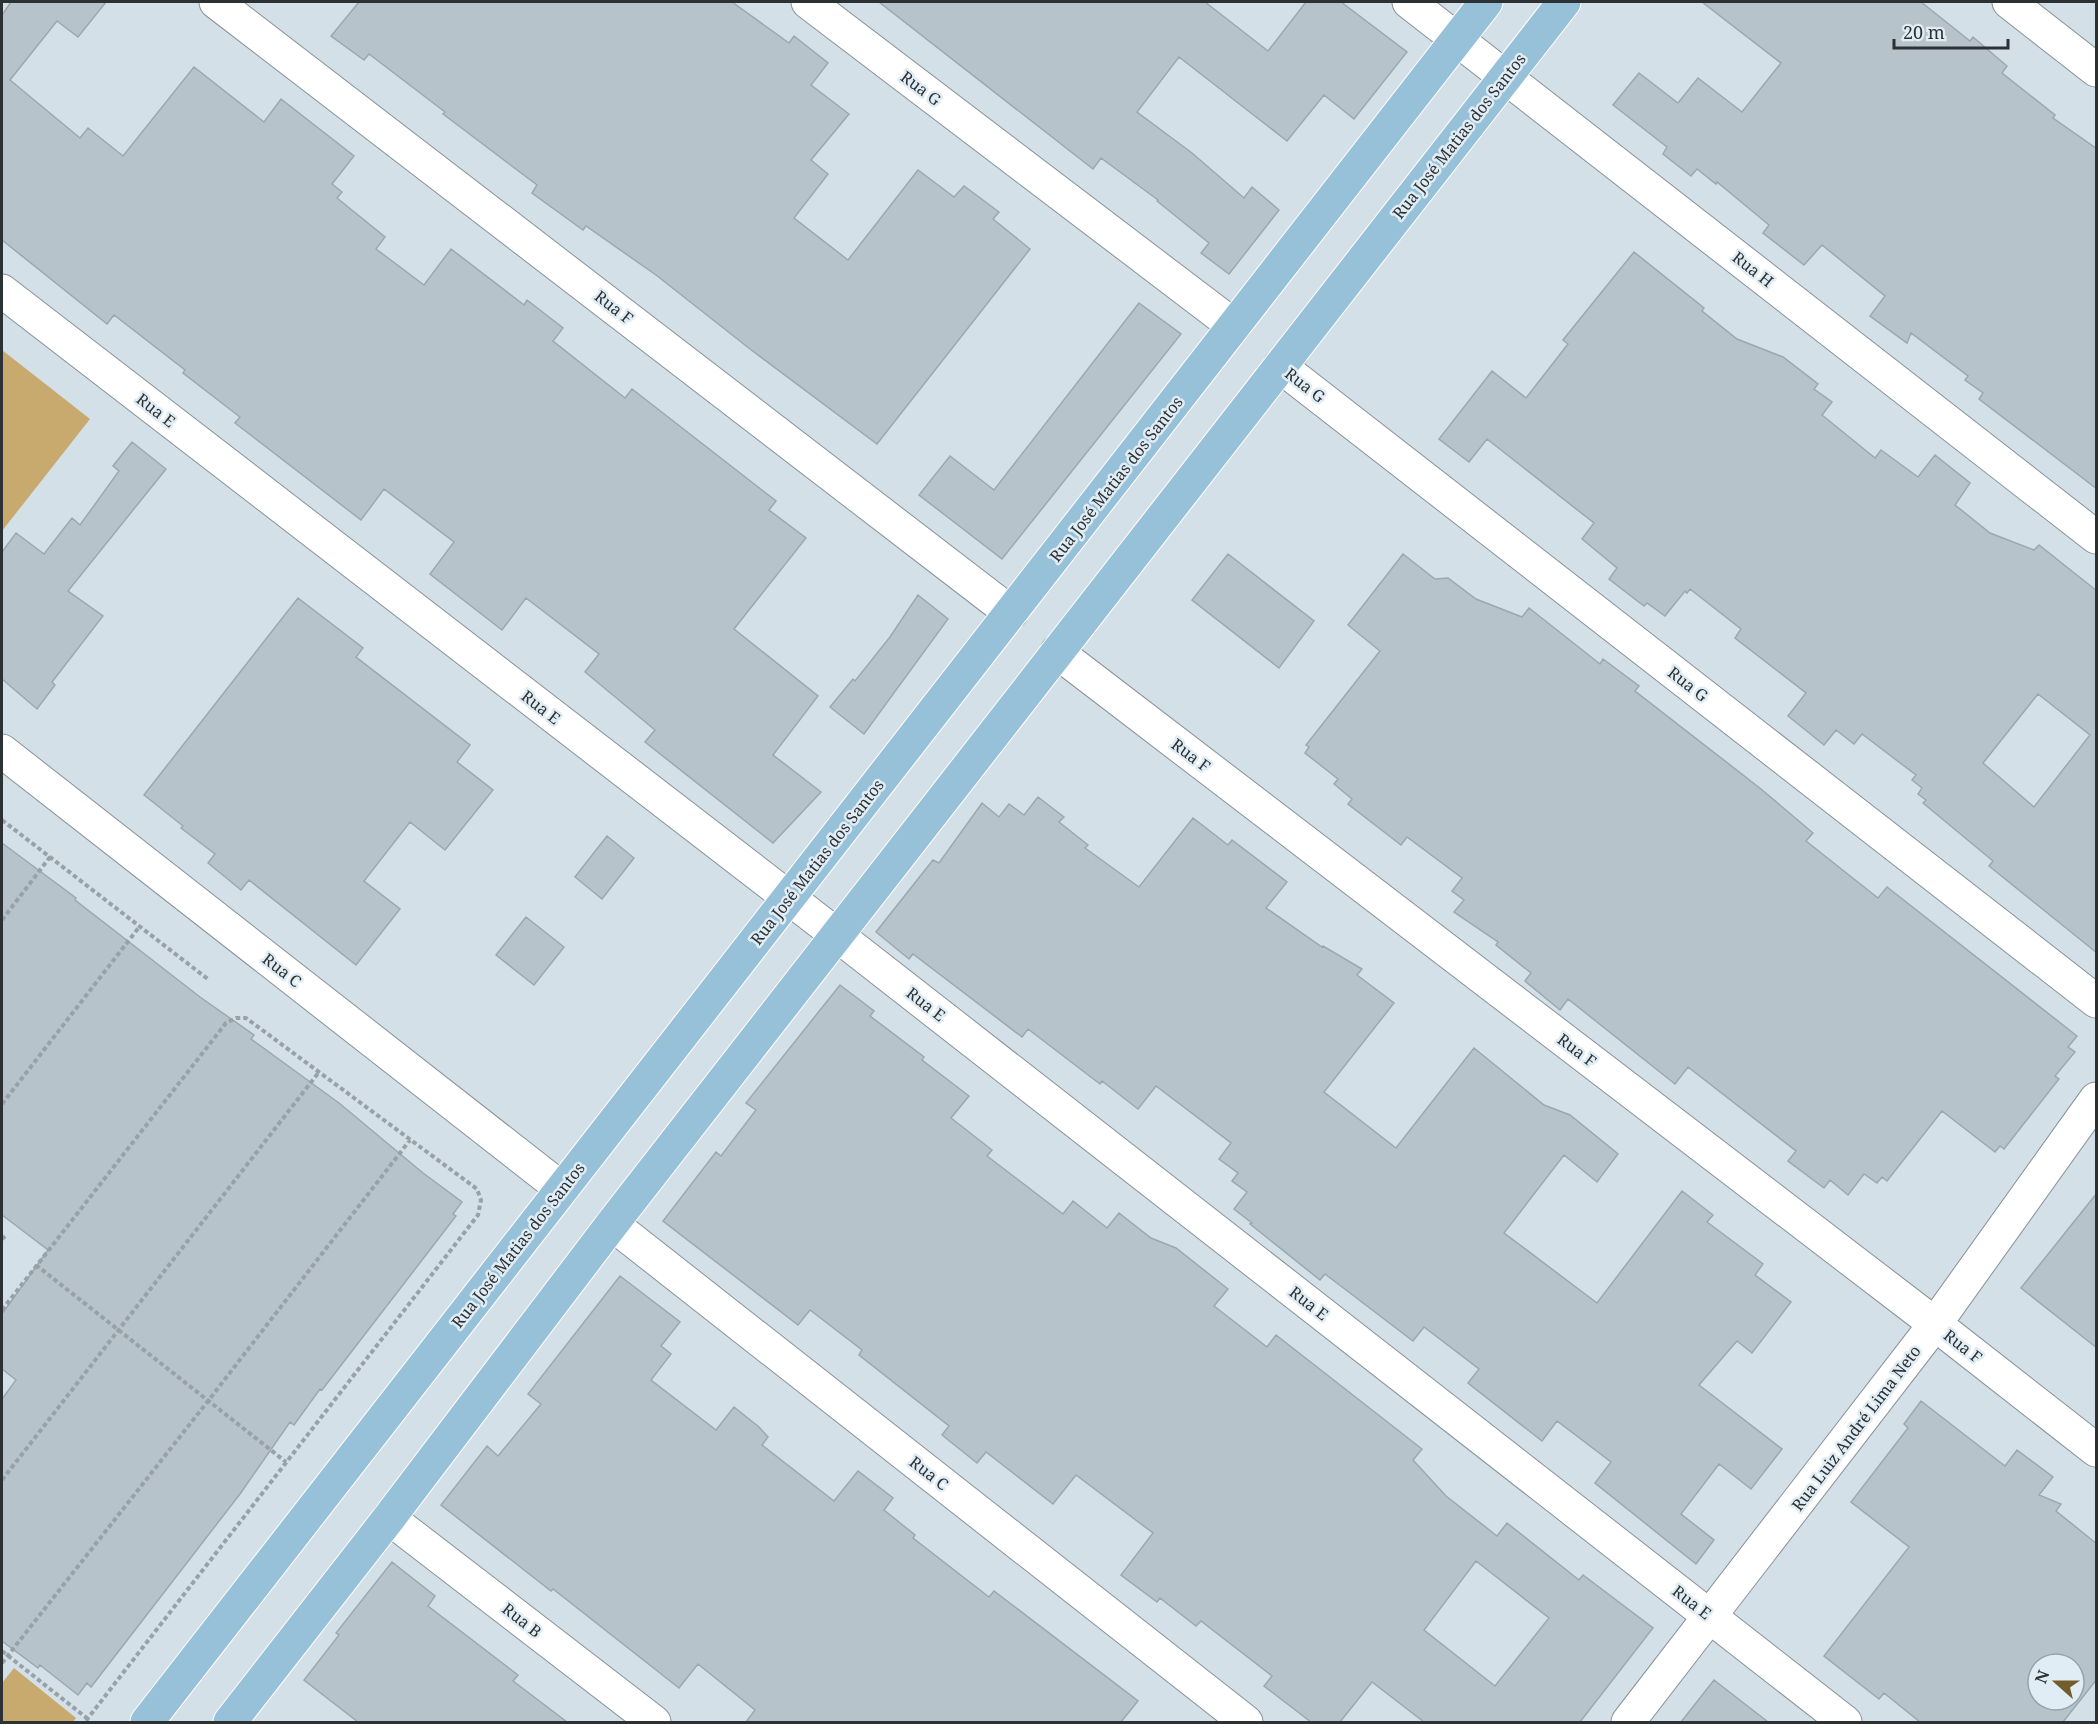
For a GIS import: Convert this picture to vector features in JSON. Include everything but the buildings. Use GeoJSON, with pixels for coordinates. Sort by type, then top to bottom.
{"type":"FeatureCollection","features":[{"type":"Feature","properties":{"kind":"main road","name":"Rua José Matias dos Santos"},"geometry":{"type":"LineString","coordinates":[[147,1722],[1486,2]]}},
{"type":"Feature","properties":{"kind":"main road","name":"Rua José Matias dos Santos"},"geometry":{"type":"LineString","coordinates":[[230,1722],[389,1518],[612,1224],[1564,2]]}},
{"type":"Feature","properties":{"kind":"street","name":"Rua F"},"geometry":{"type":"LineString","coordinates":[[216,2],[1011,613]]}},
{"type":"Feature","properties":{"kind":"street","name":"Rua G"},"geometry":{"type":"LineString","coordinates":[[808,2],[1234,326]]}},
{"type":"Feature","properties":{"kind":"street","name":"Rua H"},"geometry":{"type":"LineString","coordinates":[[1409,2],[2097,537]]}},
{"type":"Feature","properties":{"kind":"street"},"geometry":{"type":"LineString","coordinates":[[2009,2],[2097,70]]}},
{"type":"Feature","properties":{"kind":"street","name":"Rua E"},"geometry":{"type":"LineString","coordinates":[[2,291],[837,935],[1845,1722]]}},
{"type":"Feature","properties":{"kind":"street","name":"Rua G"},"geometry":{"type":"LineString","coordinates":[[1280,366],[2097,1001]]}},
{"type":"Feature","properties":{"kind":"street","name":"Rua F"},"geometry":{"type":"LineString","coordinates":[[1057,652],[2097,1450]]}},
{"type":"Feature","properties":{"kind":"street","name":"Rua C"},"geometry":{"type":"LineString","coordinates":[[2,751],[562,1189]]}},
{"type":"Feature","properties":{"kind":"street","name":"Rua Luiz André Lima Neto"},"geometry":{"type":"LineString","coordinates":[[1628,1722],[1935,1324],[2097,1098]]}},
{"type":"Feature","properties":{"kind":"street","name":"Rua C"},"geometry":{"type":"LineString","coordinates":[[612,1224],[1246,1722]]}},
{"type":"Feature","properties":{"kind":"street","name":"Rua B"},"geometry":{"type":"LineString","coordinates":[[389,1518],[654,1722]]}},
{"type":"Feature","properties":{"kind":"path"},"geometry":{"type":"LineString","coordinates":[[2,820],[209,980]]}},
{"type":"Feature","properties":{"kind":"path"},"geometry":{"type":"LineString","coordinates":[[2,920],[50,857]]}},
{"type":"Feature","properties":{"kind":"path"},"geometry":{"type":"LineString","coordinates":[[2,1104],[140,926]]}},
{"type":"Feature","properties":{"kind":"path"},"geometry":{"type":"LineString","coordinates":[[2,1310],[226,1023],[236,1017],[246,1018],[477,1189],[481,1200],[478,1215],[86,1721],[2,1651]]}},
{"type":"Feature","properties":{"kind":"path"},"geometry":{"type":"LineString","coordinates":[[2,1480],[319,1072]]}},
{"type":"Feature","properties":{"kind":"path"},"geometry":{"type":"LineString","coordinates":[[2,1663],[410,1140]]}},
{"type":"Feature","properties":{"kind":"path"},"geometry":{"type":"LineString","coordinates":[[36,1265],[286,1462]]}},
{"type":"Feature","properties":{"kind":"shaded area"},"geometry":{"type":"Polygon","coordinates":[[[2,350],[90,419],[2,531],[2,350]]]}},
{"type":"Feature","properties":{"kind":"shaded area"},"geometry":{"type":"Polygon","coordinates":[[[14,1668],[76,1718],[73,1722],[2,1722],[2,1683],[14,1668]]]}}]}
